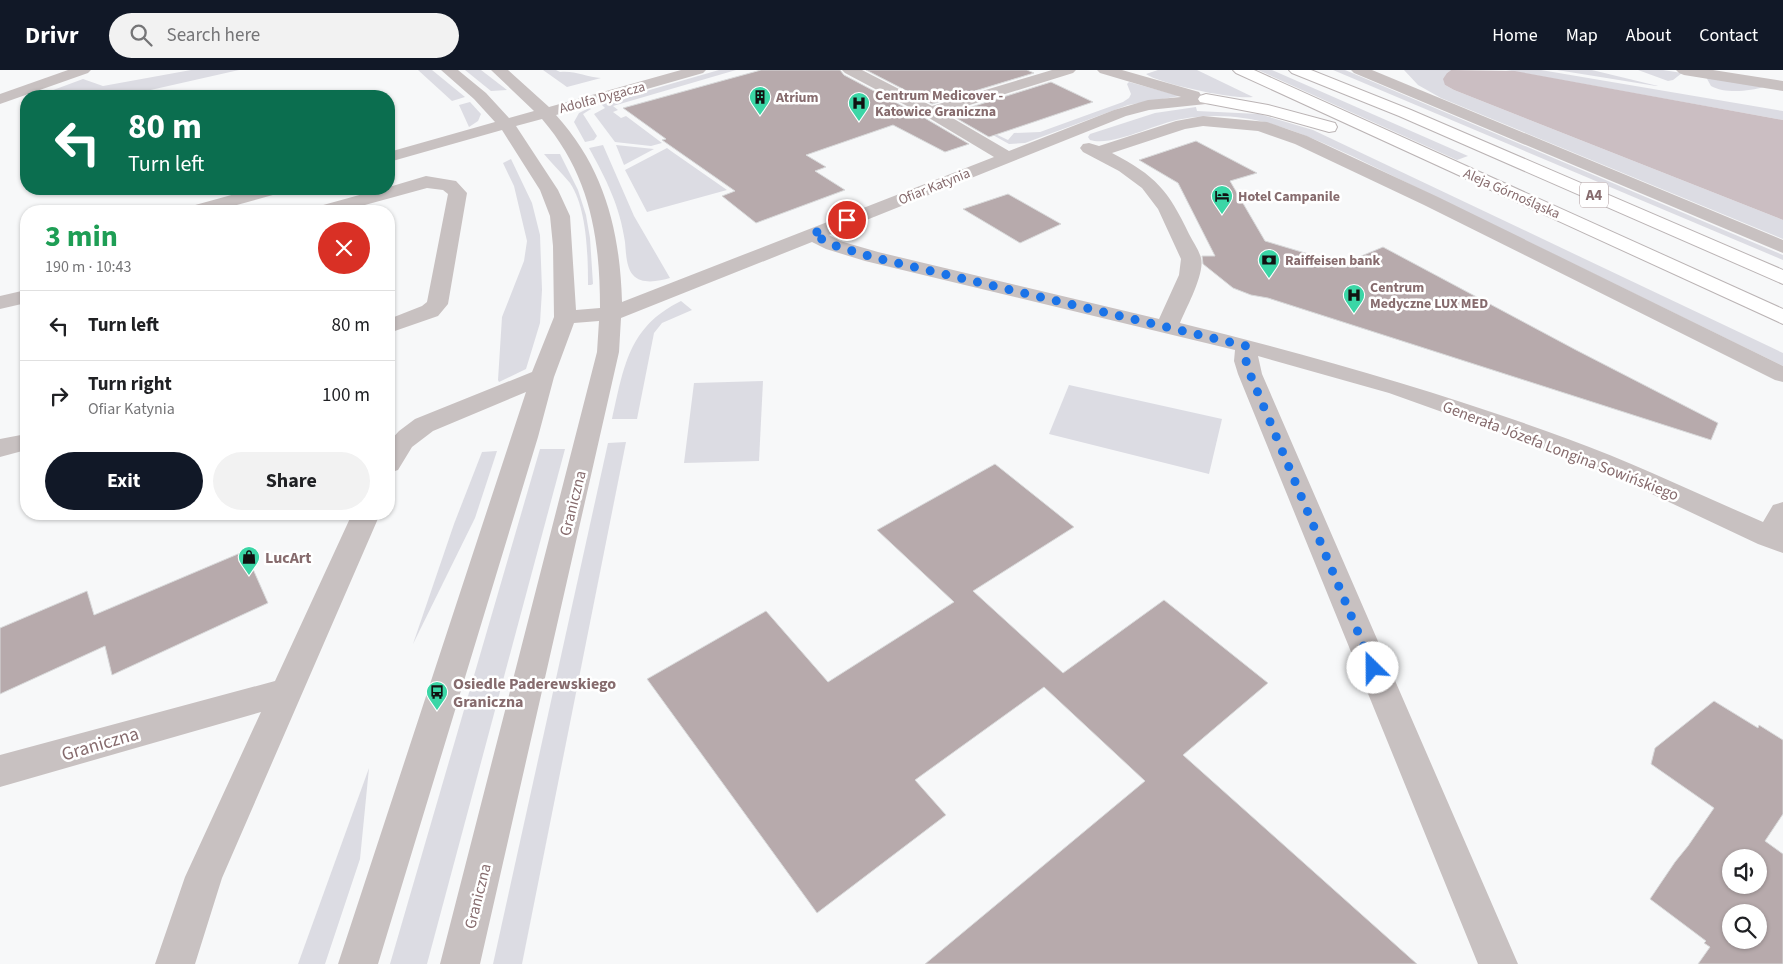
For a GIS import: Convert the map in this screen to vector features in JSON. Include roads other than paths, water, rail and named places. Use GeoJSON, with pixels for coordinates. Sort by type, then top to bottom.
{"type":"FeatureCollection","features":[{"type":"Feature","properties":{"kind":"highway","name":"Aleja Górnośląska"},"geometry":{"type":"LineString","coordinates":[[1241,70],[1783,317]]}},
{"type":"Feature","properties":{"kind":"highway","name":"Aleja Górnośląska"},"geometry":{"type":"LineString","coordinates":[[1297,70],[1405,113],[1783,278]]}},
{"type":"Feature","properties":{"kind":"highway"},"geometry":{"type":"LineString","coordinates":[[1321,70],[1405,113]]}},
{"type":"Feature","properties":{"kind":"highway"},"geometry":{"type":"LineString","coordinates":[[1206,99],[1246,104],[1294,115],[1513,193]]}},
{"type":"Feature","properties":{"kind":"street"},"geometry":{"type":"LineString","coordinates":[[26,90],[83,70]]}},
{"type":"Feature","properties":{"kind":"street"},"geometry":{"type":"LineString","coordinates":[[358,964],[525,437],[542,377],[565,317],[564,246],[560,216],[549,190],[506,124],[480,96],[448,70]]}},
{"type":"Feature","properties":{"kind":"street","name":"Graniczna"},"geometry":{"type":"LineString","coordinates":[[460,964],[606,362],[612,314],[608,246],[601,207],[577,155],[547,112],[525,90],[499,70]]}},
{"type":"Feature","properties":{"kind":"street","name":"Adolfa Dygacza"},"geometry":{"type":"LineString","coordinates":[[395,155],[698,70]]}},
{"type":"Feature","properties":{"kind":"street"},"geometry":{"type":"LineString","coordinates":[[850,70],[930,112],[1007,157]]}},
{"type":"Feature","properties":{"kind":"street"},"geometry":{"type":"LineString","coordinates":[[930,112],[1068,70]]}},
{"type":"Feature","properties":{"kind":"street"},"geometry":{"type":"LineString","coordinates":[[1105,70],[1206,99]]}},
{"type":"Feature","properties":{"kind":"street"},"geometry":{"type":"LineString","coordinates":[[1359,70],[1783,247]]}},
{"type":"Feature","properties":{"kind":"street"},"geometry":{"type":"LineString","coordinates":[[1395,70],[1407,90]]}},
{"type":"Feature","properties":{"kind":"street"},"geometry":{"type":"LineString","coordinates":[[1692,71],[1783,86]]}},
{"type":"Feature","properties":{"kind":"street"},"geometry":{"type":"LineString","coordinates":[[0,99],[20,92]]}},
{"type":"Feature","properties":{"kind":"street","name":"Ofiar Katynia"},"geometry":{"type":"LineString","coordinates":[[565,317],[612,314],[1120,113],[1148,105],[1206,99]]}},
{"type":"Feature","properties":{"kind":"street"},"geometry":{"type":"LineString","coordinates":[[1098,152],[1182,125],[1203,121],[1227,122],[1269,129],[1302,140],[1431,201],[1783,375]]}},
{"type":"Feature","properties":{"kind":"street"},"geometry":{"type":"LineString","coordinates":[[1063,135],[1125,167],[1149,184],[1166,208],[1191,259],[1189,275],[1167,327]]}},
{"type":"Feature","properties":{"kind":"street"},"geometry":{"type":"LineString","coordinates":[[395,188],[426,182],[449,185],[458,193],[437,304],[430,311],[395,324]]}},
{"type":"Feature","properties":{"kind":"street"},"geometry":{"type":"LineString","coordinates":[[216,205],[252,195]]}},
{"type":"Feature","properties":{"kind":"street"},"geometry":{"type":"LineString","coordinates":[[341,205],[371,195]]}},
{"type":"Feature","properties":{"kind":"street","name":"Generała Józefa Longina Sowińskiego"},"geometry":{"type":"LineString","coordinates":[[812,234],[833,245],[872,257],[1246,346],[1397,388],[1524,431],[1644,480],[1776,540]]}},
{"type":"Feature","properties":{"kind":"street"},"geometry":{"type":"LineString","coordinates":[[0,303],[20,298]]}},
{"type":"Feature","properties":{"kind":"street"},"geometry":{"type":"LineString","coordinates":[[1246,346],[1246,361],[1250,374],[1498,964]]}},
{"type":"Feature","properties":{"kind":"street"},"geometry":{"type":"LineString","coordinates":[[395,451],[408,435],[424,425],[542,377]]}},
{"type":"Feature","properties":{"kind":"street"},"geometry":{"type":"LineString","coordinates":[[0,448],[20,443]]}},
{"type":"Feature","properties":{"kind":"street"},"geometry":{"type":"LineString","coordinates":[[1776,540],[1783,512]]}},
{"type":"Feature","properties":{"kind":"street"},"geometry":{"type":"LineString","coordinates":[[175,964],[204,877],[363,520]]}},
{"type":"Feature","properties":{"kind":"street","name":"Graniczna"},"geometry":{"type":"LineString","coordinates":[[0,771],[288,690]]}},
{"type":"Feature","properties":{"kind":"place","name":"Atrium"},"geometry":{"type":"Point","coordinates":[760,116]}},
{"type":"Feature","properties":{"kind":"place","name":"Centrum Medicover - Katowice Graniczna"},"geometry":{"type":"Point","coordinates":[859,122]}},
{"type":"Feature","properties":{"kind":"place","name":"Hotel Campanile"},"geometry":{"type":"Point","coordinates":[1222,215]}},
{"type":"Feature","properties":{"kind":"place","name":"Raiffeisen bank"},"geometry":{"type":"Point","coordinates":[1269,279]}},
{"type":"Feature","properties":{"kind":"place","name":"Centrum Medyczne LUX MED"},"geometry":{"type":"Point","coordinates":[1354,314]}},
{"type":"Feature","properties":{"kind":"place","name":"LucArt"},"geometry":{"type":"Point","coordinates":[249,576]}},
{"type":"Feature","properties":{"kind":"place","name":"Osiedle Paderewskiego Graniczna"},"geometry":{"type":"Point","coordinates":[437,711]}}]}
